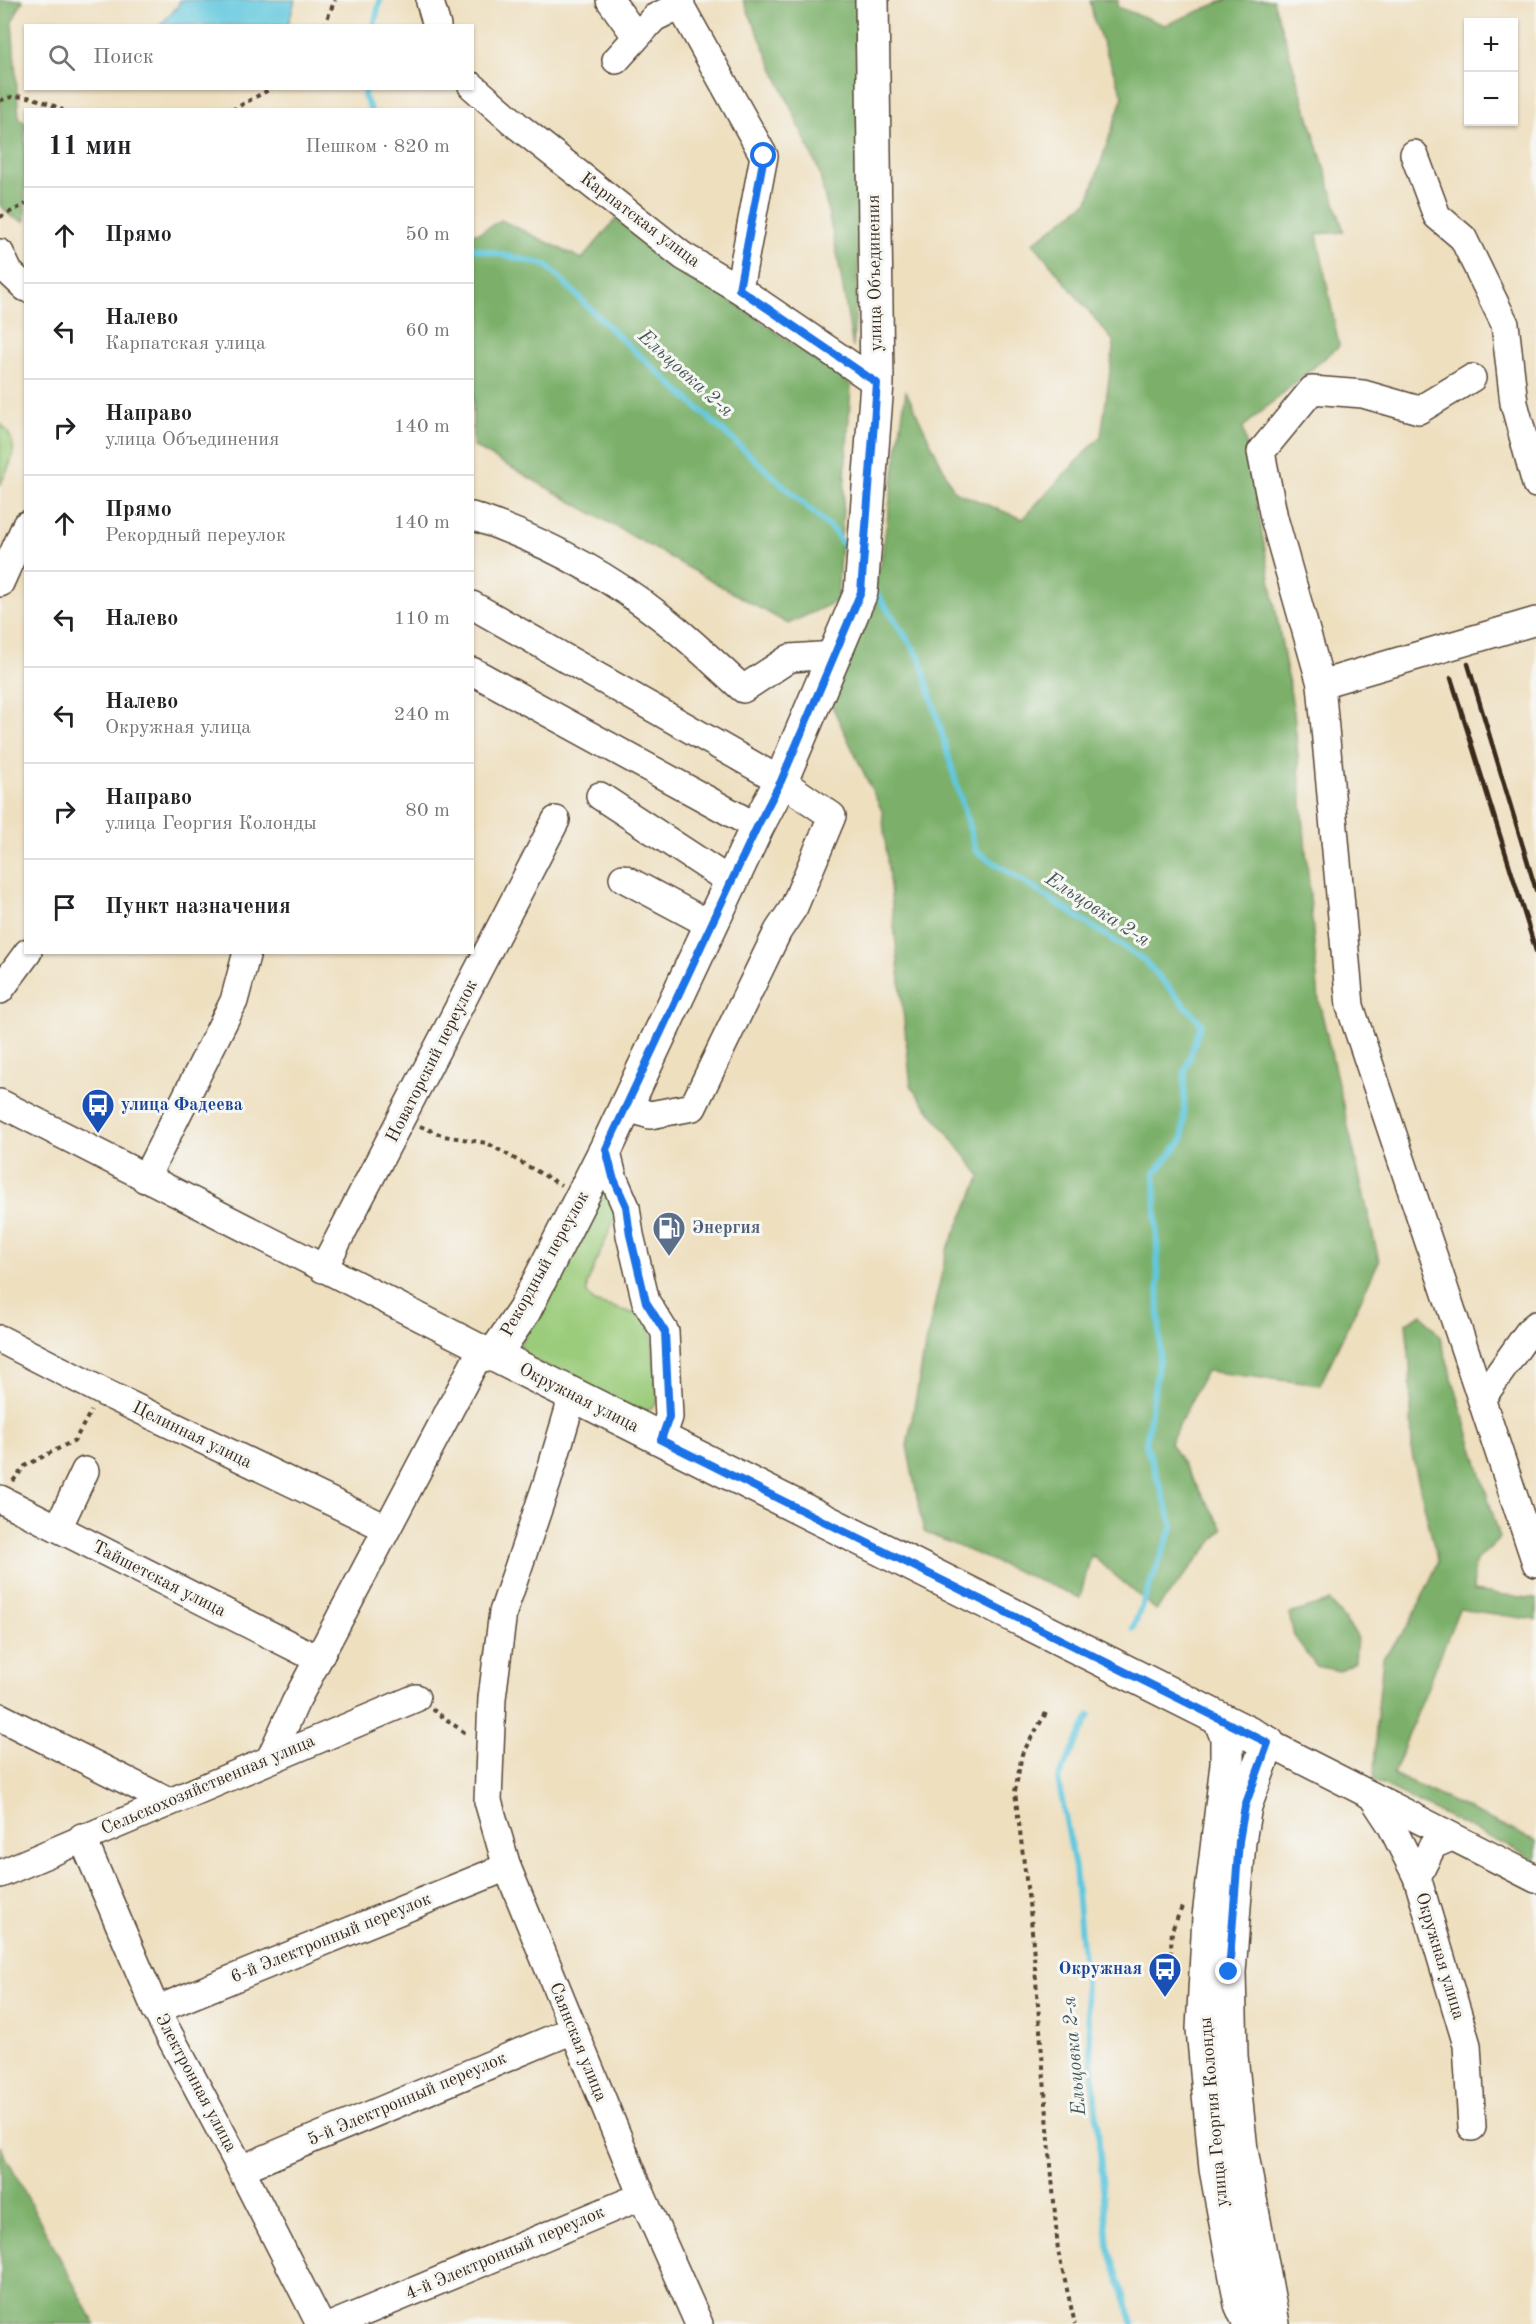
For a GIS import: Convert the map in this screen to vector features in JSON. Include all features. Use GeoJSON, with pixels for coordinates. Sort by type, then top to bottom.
{"type":"FeatureCollection","features":[{"type":"Feature","properties":{"kind":"main road","name":"улица Объединения"},"geometry":{"type":"LineString","coordinates":[[781,781],[861,592],[877,383],[872,0]]}},
{"type":"Feature","properties":{"kind":"main road","name":"Рекордный переулок"},"geometry":{"type":"LineString","coordinates":[[494,1355],[524,1311],[606,1149],[757,827],[781,781]]}},
{"type":"Feature","properties":{"kind":"main road","name":"Окружная улица"},"geometry":{"type":"LineString","coordinates":[[494,1355],[1268,1743]]}},
{"type":"Feature","properties":{"kind":"main road","name":"улица Георгия Колонды"},"geometry":{"type":"LineString","coordinates":[[1220,1720],[1227,1737],[1227,1764],[1209,1917],[1203,2029],[1216,2169],[1241,2304],[1250,2324]]}},
{"type":"Feature","properties":{"kind":"main road","name":"улица Георгия Колонды"},"geometry":{"type":"LineString","coordinates":[[1268,1743],[1245,1806],[1239,1841],[1229,1972],[1232,2056],[1241,2150],[1273,2324]]}},
{"type":"Feature","properties":{"kind":"street"},"geometry":{"type":"LineString","coordinates":[[431,0],[436,24]]}},
{"type":"Feature","properties":{"kind":"street"},"geometry":{"type":"LineString","coordinates":[[610,0],[636,36]]}},
{"type":"Feature","properties":{"kind":"street"},"geometry":{"type":"LineString","coordinates":[[616,60],[654,18],[680,2],[764,156],[739,289]]}},
{"type":"Feature","properties":{"kind":"street","name":"Карпатская улица"},"geometry":{"type":"LineString","coordinates":[[474,88],[519,127],[683,256],[739,289],[877,383]]}},
{"type":"Feature","properties":{"kind":"street"},"geometry":{"type":"LineString","coordinates":[[1414,154],[1437,216],[1463,238],[1505,324],[1514,403],[1536,484]]}},
{"type":"Feature","properties":{"kind":"street"},"geometry":{"type":"LineString","coordinates":[[0,253],[9,272],[24,286]]}},
{"type":"Feature","properties":{"kind":"street"},"geometry":{"type":"LineString","coordinates":[[1472,378],[1419,411],[1363,394],[1312,390],[1261,452],[1274,518],[1321,684],[1350,1006],[1536,1563]]}},
{"type":"Feature","properties":{"kind":"street"},"geometry":{"type":"LineString","coordinates":[[474,517],[513,530],[602,576],[661,617],[743,689],[790,658],[834,655]]}},
{"type":"Feature","properties":{"kind":"street"},"geometry":{"type":"LineString","coordinates":[[0,582],[24,529]]}},
{"type":"Feature","properties":{"kind":"street"},"geometry":{"type":"LineString","coordinates":[[474,606],[781,781],[832,816],[794,907],[778,931],[693,1107],[650,1115],[626,1107]]}},
{"type":"Feature","properties":{"kind":"street"},"geometry":{"type":"LineString","coordinates":[[1321,684],[1536,621]]}},
{"type":"Feature","properties":{"kind":"street"},"geometry":{"type":"LineString","coordinates":[[474,672],[757,827]]}},
{"type":"Feature","properties":{"kind":"street"},"geometry":{"type":"LineString","coordinates":[[600,796],[731,882]]}},
{"type":"Feature","properties":{"kind":"street","name":"Новаторский переулок"},"geometry":{"type":"LineString","coordinates":[[323,1269],[556,820]]}},
{"type":"Feature","properties":{"kind":"street"},"geometry":{"type":"LineString","coordinates":[[623,878],[711,925]]}},
{"type":"Feature","properties":{"kind":"street"},"geometry":{"type":"LineString","coordinates":[[0,990],[27,954]]}},
{"type":"Feature","properties":{"kind":"street"},"geometry":{"type":"LineString","coordinates":[[145,1179],[234,1001],[246,954]]}},
{"type":"Feature","properties":{"kind":"street"},"geometry":{"type":"LineString","coordinates":[[0,1103],[145,1179],[494,1355]]}},
{"type":"Feature","properties":{"kind":"street"},"geometry":{"type":"LineString","coordinates":[[606,1149],[613,1177],[626,1206],[630,1235],[646,1302],[665,1332],[669,1417],[661,1440]]}},
{"type":"Feature","properties":{"kind":"street"},"geometry":{"type":"LineString","coordinates":[[1482,1398],[1536,1324]]}},
{"type":"Feature","properties":{"kind":"street","name":"Целинная улица"},"geometry":{"type":"LineString","coordinates":[[0,1339],[102,1392],[386,1528]]}},
{"type":"Feature","properties":{"kind":"street"},"geometry":{"type":"LineString","coordinates":[[270,1759],[295,1703],[476,1360],[494,1355]]}},
{"type":"Feature","properties":{"kind":"street","name":"Саянская улица"},"geometry":{"type":"LineString","coordinates":[[569,1393],[569,1409],[547,1483],[503,1612],[492,1698],[488,1801],[507,1867],[642,2196],[699,2324]]}},
{"type":"Feature","properties":{"kind":"street"},"geometry":{"type":"LineString","coordinates":[[58,1528],[85,1471]]}},
{"type":"Feature","properties":{"kind":"street","name":"Тайшетская улица"},"geometry":{"type":"LineString","coordinates":[[1,1500],[318,1659]]}},
{"type":"Feature","properties":{"kind":"street","name":"Сельскохозяйственная улица"},"geometry":{"type":"LineString","coordinates":[[0,1874],[82,1837],[416,1698]]}},
{"type":"Feature","properties":{"kind":"street"},"geometry":{"type":"LineString","coordinates":[[0,1717],[169,1802]]}},
{"type":"Feature","properties":{"kind":"street","name":"Окружная улица"},"geometry":{"type":"LineString","coordinates":[[1268,1743],[1536,1879]]}},
{"type":"Feature","properties":{"kind":"street","name":"Окружная улица"},"geometry":{"type":"LineString","coordinates":[[1372,1796],[1391,1825],[1417,1877],[1467,2045],[1472,2127]]}},
{"type":"Feature","properties":{"kind":"street","name":"Электронная улица"},"geometry":{"type":"LineString","coordinates":[[82,1837],[156,2010],[320,2324]]}},
{"type":"Feature","properties":{"kind":"street"},"geometry":{"type":"LineString","coordinates":[[1417,1877],[1433,1845],[1452,1837]]}},
{"type":"Feature","properties":{"kind":"street","name":"6-й Электронный переулок"},"geometry":{"type":"LineString","coordinates":[[156,2010],[507,1867]]}},
{"type":"Feature","properties":{"kind":"street","name":"5-й Электронный переулок"},"geometry":{"type":"LineString","coordinates":[[241,2169],[573,2030]]}},
{"type":"Feature","properties":{"kind":"street","name":"4-й Электронный переулок"},"geometry":{"type":"LineString","coordinates":[[335,2324],[642,2196]]}},
{"type":"Feature","properties":{"kind":"path"},"geometry":{"type":"LineString","coordinates":[[325,24],[335,0]]}},
{"type":"Feature","properties":{"kind":"path"},"geometry":{"type":"LineString","coordinates":[[236,108],[268,90]]}},
{"type":"Feature","properties":{"kind":"path"},"geometry":{"type":"LineString","coordinates":[[0,101],[5,98],[29,96],[58,108]]}},
{"type":"Feature","properties":{"kind":"path"},"geometry":{"type":"LineString","coordinates":[[0,217],[24,205]]}},
{"type":"Feature","properties":{"kind":"path"},"geometry":{"type":"LineString","coordinates":[[402,1119],[444,1136],[487,1143],[582,1197]]}},
{"type":"Feature","properties":{"kind":"path"},"geometry":{"type":"LineString","coordinates":[[1,1500],[25,1466],[75,1440],[102,1392]]}},
{"type":"Feature","properties":{"kind":"path"},"geometry":{"type":"LineString","coordinates":[[416,1698],[490,1751]]}},
{"type":"Feature","properties":{"kind":"path"},"geometry":{"type":"LineString","coordinates":[[1046,1713],[1022,1754],[1016,1792],[1031,1919],[1058,2251],[1075,2324]]}},
{"type":"Feature","properties":{"kind":"path"},"geometry":{"type":"LineString","coordinates":[[1169,1982],[1172,1930],[1183,1904]]}},
{"type":"Feature","properties":{"kind":"green space"},"geometry":{"type":"Polygon","coordinates":[[[0,0],[23,0],[12,22],[19,118],[24,122],[24,222],[12,217],[0,205],[0,0]]]}},
{"type":"Feature","properties":{"kind":"green space"},"geometry":{"type":"Polygon","coordinates":[[[743,0],[862,0],[865,164],[853,348],[837,253],[819,171],[743,0]]]}},
{"type":"Feature","properties":{"kind":"green space"},"geometry":{"type":"Polygon","coordinates":[[[1090,0],[1118,0],[1117,7],[1165,25],[1226,0],[1273,0],[1344,232],[1317,234],[1339,346],[1243,427],[1294,712],[1319,1001],[1379,1261],[1320,1385],[1206,1371],[1170,1443],[1223,1529],[1156,1610],[1091,1555],[1080,1598],[924,1532],[907,1446],[925,1347],[947,1250],[981,1176],[911,1087],[882,811],[831,704],[881,562],[906,391],[954,491],[1022,519],[1101,436],[1114,342],[1033,243],[1088,201],[1123,96],[1094,20],[1090,0]]]}},
{"type":"Feature","properties":{"kind":"green space"},"geometry":{"type":"Polygon","coordinates":[[[616,219],[851,385],[837,601],[788,624],[474,447],[474,233],[479,233],[501,220],[582,259],[616,219]]]}},
{"type":"Feature","properties":{"kind":"green space"},"geometry":{"type":"Polygon","coordinates":[[[0,423],[11,438],[13,453],[0,485],[0,423]]]}},
{"type":"Feature","properties":{"kind":"green space"},"geometry":{"type":"Polygon","coordinates":[[[606,1184],[616,1215],[587,1284],[587,1293],[594,1302],[650,1318],[658,1401],[650,1409],[640,1413],[524,1355],[520,1344],[606,1184]]]}},
{"type":"Feature","properties":{"kind":"green space"},"geometry":{"type":"Polygon","coordinates":[[[1422,1314],[1440,1337],[1500,1538],[1475,1562],[1473,1591],[1536,1599],[1536,1620],[1459,1609],[1393,1774],[1536,1841],[1536,1860],[1374,1781],[1376,1726],[1383,1658],[1410,1623],[1438,1563],[1412,1454],[1410,1365],[1406,1323],[1422,1314]]]}},
{"type":"Feature","properties":{"kind":"green space"},"geometry":{"type":"Polygon","coordinates":[[[1330,1601],[1357,1636],[1355,1662],[1339,1671],[1316,1666],[1294,1636],[1289,1614],[1330,1601]]]}},
{"type":"Feature","properties":{"kind":"green space"},"geometry":{"type":"Polygon","coordinates":[[[0,2146],[95,2324],[0,2324],[0,2146]]]}},
{"type":"Feature","properties":{"kind":"water"},"geometry":{"type":"Polygon","coordinates":[[[180,0],[295,0],[288,24],[161,24],[178,6],[180,0]]]}},
{"type":"Feature","properties":{"kind":"waterway","name":"Ельцовка 2-я"},"geometry":{"type":"LineString","coordinates":[[374,24],[380,0]]}},
{"type":"Feature","properties":{"kind":"waterway","name":"Ельцовка 2-я"},"geometry":{"type":"LineString","coordinates":[[365,90],[364,96],[370,108]]}},
{"type":"Feature","properties":{"kind":"waterway","name":"Ельцовка 2-я"},"geometry":{"type":"LineString","coordinates":[[474,248],[546,265],[617,335],[835,532],[851,556]]}},
{"type":"Feature","properties":{"kind":"waterway","name":"Ельцовка 2-я"},"geometry":{"type":"LineString","coordinates":[[873,588],[920,658],[976,851],[1144,960],[1201,1023],[1185,1072],[1183,1139],[1155,1173],[1160,1352],[1146,1444],[1173,1526],[1133,1628]]}},
{"type":"Feature","properties":{"kind":"waterway","name":"Ельцовка 2-я"},"geometry":{"type":"LineString","coordinates":[[1089,1718],[1090,1715],[1058,1779],[1075,1868],[1108,2246],[1133,2324]]}},
{"type":"Feature","properties":{"kind":"railway"},"geometry":{"type":"LineString","coordinates":[[1468,664],[1536,890]]}},
{"type":"Feature","properties":{"kind":"railway"},"geometry":{"type":"LineString","coordinates":[[1451,678],[1536,951]]}},
{"type":"Feature","properties":{"kind":"place","name":"улица Фадеева"},"geometry":{"type":"Point","coordinates":[98,1134]}},
{"type":"Feature","properties":{"kind":"place","name":"Энергия"},"geometry":{"type":"Point","coordinates":[669,1257]}},
{"type":"Feature","properties":{"kind":"place","name":"Окружная"},"geometry":{"type":"Point","coordinates":[1165,1998]}},
{"type":"Feature","properties":{"kind":"route"},"geometry":{"type":"LineString","coordinates":[[764,156],[739,289],[877,383],[861,592],[781,781],[757,827],[606,1149],[613,1177],[626,1206],[630,1235],[646,1302],[665,1332],[669,1417],[661,1440],[1268,1743],[1245,1806],[1239,1841],[1229,1972]]}}]}
